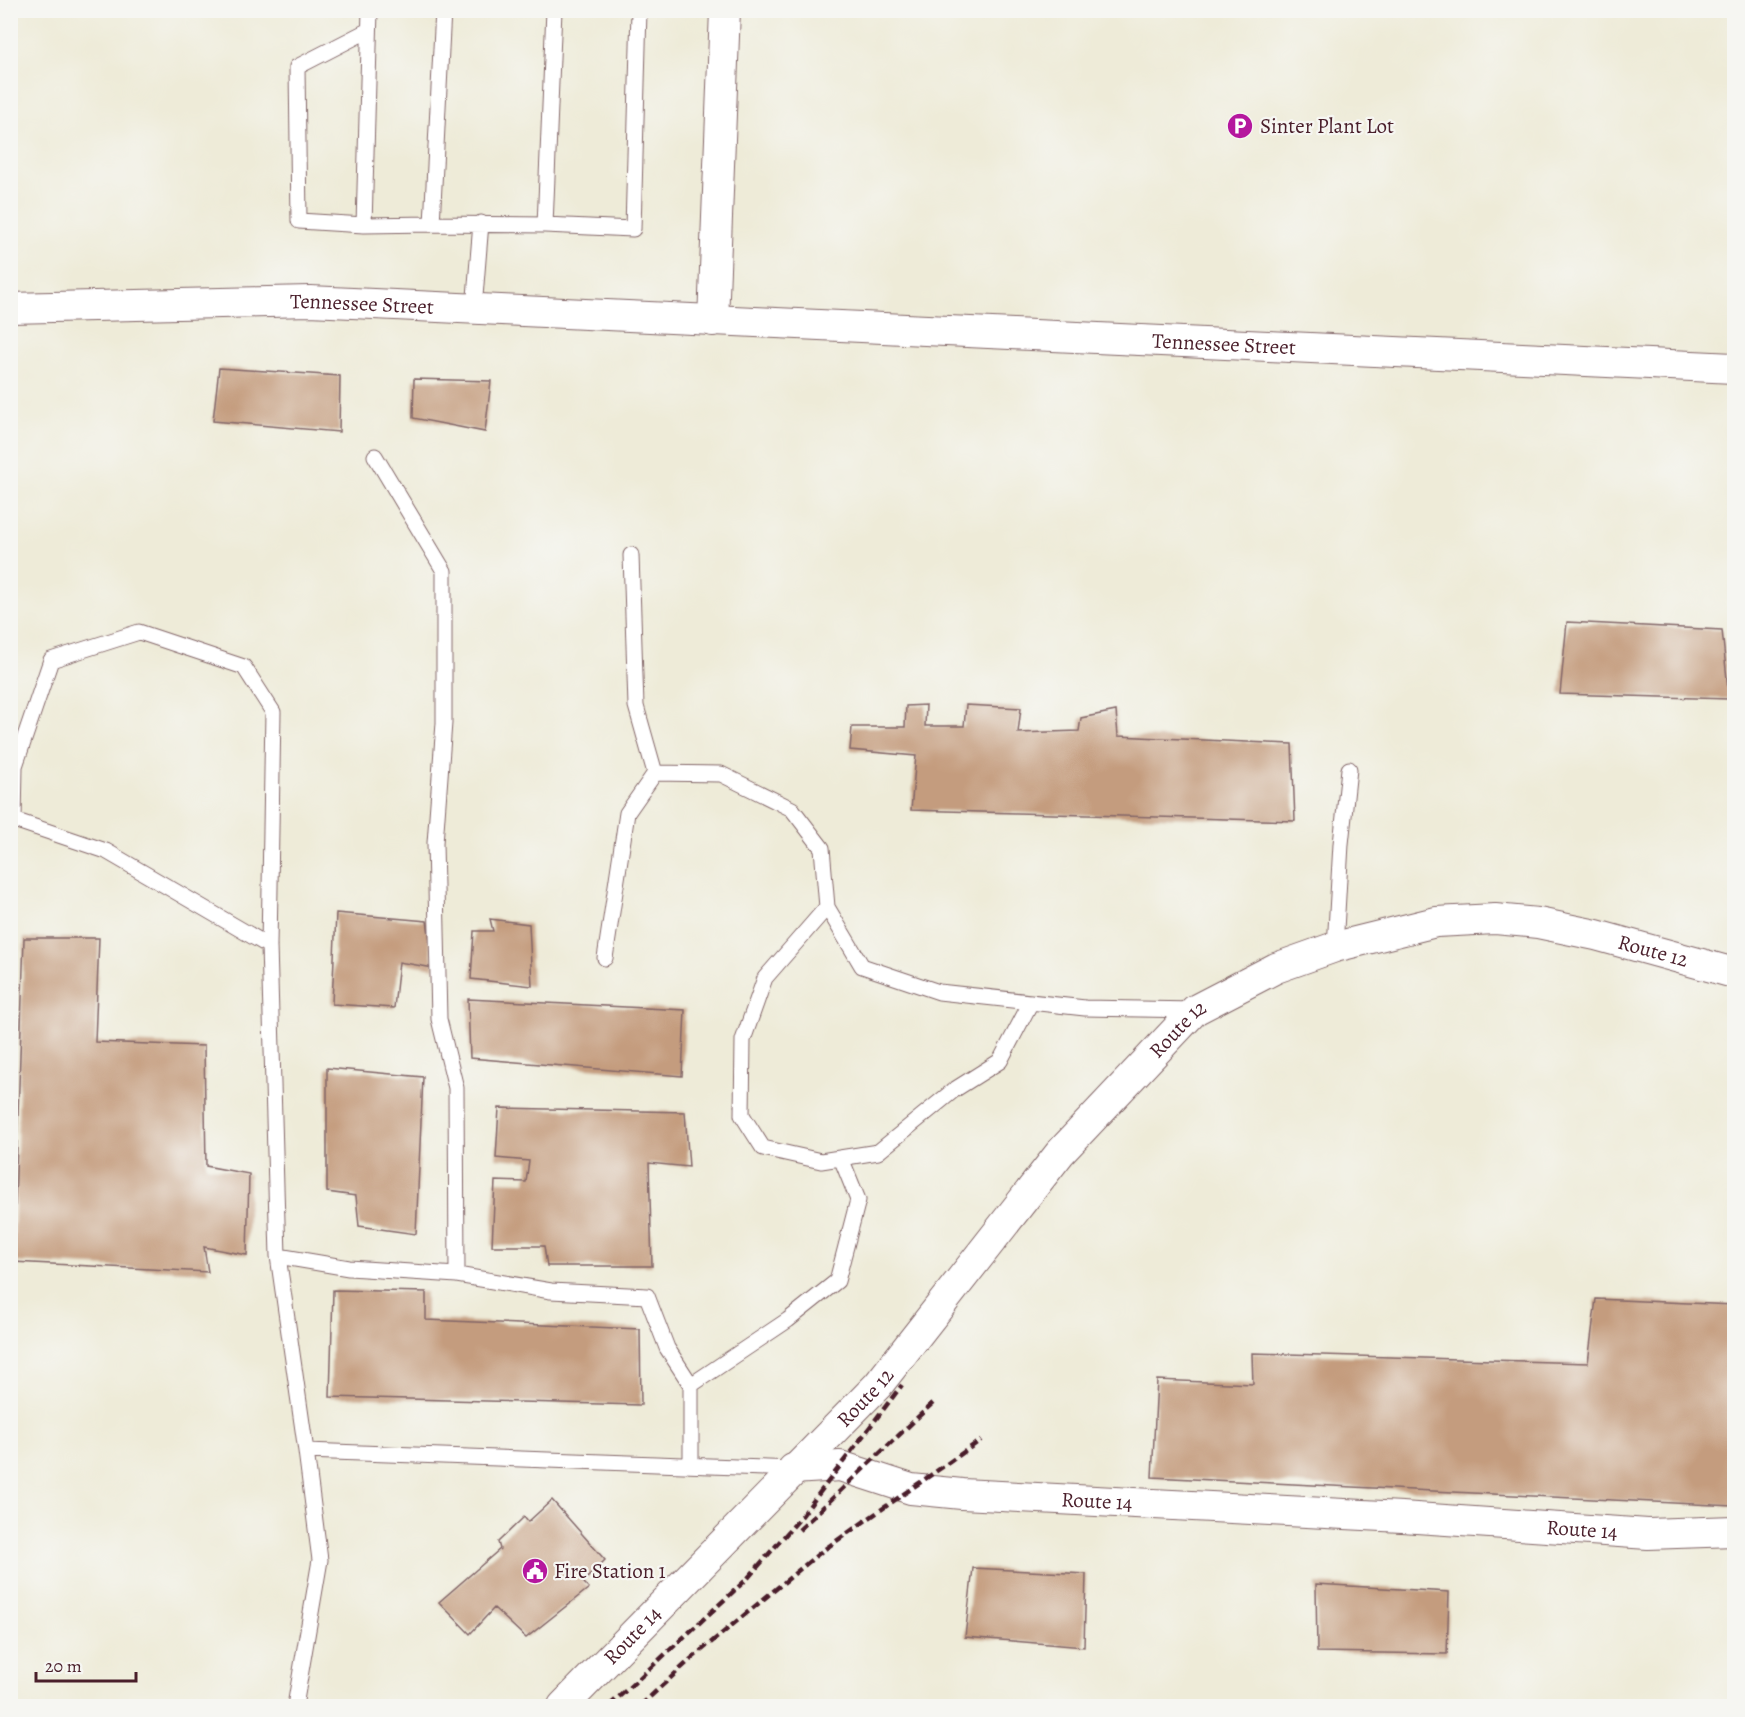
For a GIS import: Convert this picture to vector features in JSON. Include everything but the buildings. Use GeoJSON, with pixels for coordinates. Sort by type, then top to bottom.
{"type":"FeatureCollection","features":[{"type":"Feature","properties":{"kind":"street"},"geometry":{"type":"LineString","coordinates":[[713,321],[725,10]]}},
{"type":"Feature","properties":{"kind":"street","name":"Tennessee Street"},"geometry":{"type":"LineString","coordinates":[[10,308],[310,301],[1734,368]]}},
{"type":"Feature","properties":{"kind":"street","name":"Route 12"},"geometry":{"type":"LineString","coordinates":[[793,1469],[878,1385],[1060,1153],[1195,1010],[1276,968],[1335,947],[1436,922],[1495,919],[1538,923],[1596,935],[1734,973]]}},
{"type":"Feature","properties":{"kind":"street","name":"Route 14"},"geometry":{"type":"LineString","coordinates":[[563,1707],[793,1469],[840,1466],[911,1489],[962,1494],[1171,1507],[1402,1517],[1648,1534],[1734,1531]]}},
{"type":"Feature","properties":{"kind":"lane"},"geometry":{"type":"LineString","coordinates":[[364,225],[370,10]]}},
{"type":"Feature","properties":{"kind":"lane"},"geometry":{"type":"LineString","coordinates":[[432,224],[443,10]]}},
{"type":"Feature","properties":{"kind":"lane"},"geometry":{"type":"LineString","coordinates":[[545,225],[554,10]]}},
{"type":"Feature","properties":{"kind":"lane"},"geometry":{"type":"LineString","coordinates":[[369,30],[297,67],[298,221],[364,225],[481,223],[633,229],[639,10]]}},
{"type":"Feature","properties":{"kind":"lane"},"geometry":{"type":"LineString","coordinates":[[474,309],[481,223]]}},
{"type":"Feature","properties":{"kind":"lane"},"geometry":{"type":"LineString","coordinates":[[375,456],[444,571],[444,723],[435,843],[439,1019],[456,1088],[457,1275]]}},
{"type":"Feature","properties":{"kind":"lane"},"geometry":{"type":"LineString","coordinates":[[632,555],[636,706],[655,773]]}},
{"type":"Feature","properties":{"kind":"lane"},"geometry":{"type":"LineString","coordinates":[[269,946],[106,851],[15,820],[15,766],[51,660],[140,632],[244,667],[273,712],[269,946],[278,1256],[320,1560],[295,1707]]}},
{"type":"Feature","properties":{"kind":"lane"},"geometry":{"type":"LineString","coordinates":[[1335,947],[1341,844],[1349,769]]}},
{"type":"Feature","properties":{"kind":"lane"},"geometry":{"type":"LineString","coordinates":[[655,773],[721,774],[792,809],[822,848],[827,908],[862,966],[939,992],[1085,1008],[1195,1010]]}},
{"type":"Feature","properties":{"kind":"lane"},"geometry":{"type":"LineString","coordinates":[[605,958],[627,813],[655,773]]}},
{"type":"Feature","properties":{"kind":"lane"},"geometry":{"type":"LineString","coordinates":[[827,908],[765,978],[743,1040],[742,1115],[763,1148],[821,1161],[878,1152],[954,1090],[1000,1061],[1031,1002]]}},
{"type":"Feature","properties":{"kind":"lane"},"geometry":{"type":"LineString","coordinates":[[691,1385],[788,1320],[837,1281],[858,1200],[841,1158]]}},
{"type":"Feature","properties":{"kind":"lane"},"geometry":{"type":"LineString","coordinates":[[278,1256],[349,1268],[457,1275],[551,1291],[647,1296],[667,1348],[691,1385],[691,1466]]}},
{"type":"Feature","properties":{"kind":"lane"},"geometry":{"type":"LineString","coordinates":[[306,1451],[793,1469]]}},
{"type":"Feature","properties":{"kind":"railway"},"geometry":{"type":"LineString","coordinates":[[609,1706],[747,1579],[801,1517],[902,1385]]}},
{"type":"Feature","properties":{"kind":"railway"},"geometry":{"type":"LineString","coordinates":[[799,1530],[936,1400]]}},
{"type":"Feature","properties":{"kind":"railway"},"geometry":{"type":"LineString","coordinates":[[640,1706],[691,1659],[822,1551],[981,1440]]}},
{"type":"Feature","properties":{"kind":"place","name":"Sinter Plant Lot"},"geometry":{"type":"Point","coordinates":[1240,126]}},
{"type":"Feature","properties":{"kind":"place","name":"Fire Station 1"},"geometry":{"type":"Point","coordinates":[535,1571]}}]}
